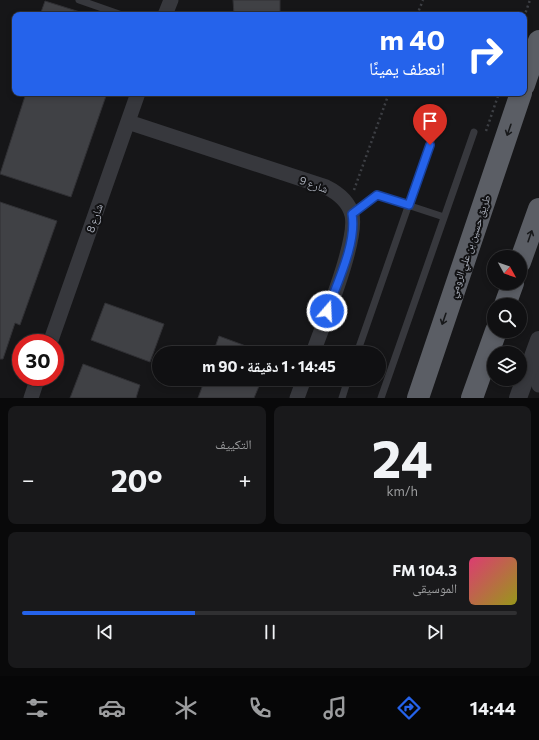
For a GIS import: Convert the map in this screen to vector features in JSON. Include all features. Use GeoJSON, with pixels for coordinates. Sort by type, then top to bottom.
{"type":"FeatureCollection","features":[{"type":"Feature","properties":{"kind":"highway"},"geometry":{"type":"LineString","coordinates":[[527,76],[539,41]]}},
{"type":"Feature","properties":{"kind":"highway","name":"طريق حسين بن علي الرومي"},"geometry":{"type":"LineString","coordinates":[[418,398],[520,96]]}},
{"type":"Feature","properties":{"kind":"highway"},"geometry":{"type":"LineString","coordinates":[[524,250],[539,209]]}},
{"type":"Feature","properties":{"kind":"highway"},"geometry":{"type":"LineString","coordinates":[[472,398],[493,338]]}},
{"type":"Feature","properties":{"kind":"street"},"geometry":{"type":"LineString","coordinates":[[166,12],[171,0]]}},
{"type":"Feature","properties":{"kind":"street","name":"شارع 8"},"geometry":{"type":"LineString","coordinates":[[53,334],[137,96]]}},
{"type":"Feature","properties":{"kind":"street","name":"شارع 9"},"geometry":{"type":"LineString","coordinates":[[128,122],[326,187],[340,196],[350,210]]}},
{"type":"Feature","properties":{"kind":"street"},"geometry":{"type":"LineString","coordinates":[[315,346],[347,256],[353,230],[350,210]]}},
{"type":"Feature","properties":{"kind":"street"},"geometry":{"type":"LineString","coordinates":[[537,345],[539,385]]}},
{"type":"Feature","properties":{"kind":"street"},"geometry":{"type":"LineString","coordinates":[[518,398],[537,345]]}},
{"type":"Feature","properties":{"kind":"street"},"geometry":{"type":"LineString","coordinates":[[31,398],[35,386]]}},
{"type":"Feature","properties":{"kind":"street"},"geometry":{"type":"LineString","coordinates":[[297,398],[301,386]]}},
{"type":"Feature","properties":{"kind":"lane"},"geometry":{"type":"LineString","coordinates":[[79,0],[113,12]]}},
{"type":"Feature","properties":{"kind":"lane"},"geometry":{"type":"LineString","coordinates":[[359,346],[440,115]]}},
{"type":"Feature","properties":{"kind":"lane"},"geometry":{"type":"LineString","coordinates":[[381,398],[474,132]]}},
{"type":"Feature","properties":{"kind":"lane"},"geometry":{"type":"LineString","coordinates":[[350,210],[377,195],[444,217]]}},
{"type":"Feature","properties":{"kind":"lane"},"geometry":{"type":"LineString","coordinates":[[342,398],[346,386]]}},
{"type":"Feature","properties":{"kind":"path"},"geometry":{"type":"LineString","coordinates":[[419,12],[423,0]]}},
{"type":"Feature","properties":{"kind":"path"},"geometry":{"type":"LineString","coordinates":[[526,12],[530,0]]}},
{"type":"Feature","properties":{"kind":"path"},"geometry":{"type":"LineString","coordinates":[[350,210],[388,96]]}},
{"type":"Feature","properties":{"kind":"building"},"geometry":{"type":"Polygon","coordinates":[[[233,0],[280,0],[280,12],[234,12],[233,0]]]}},
{"type":"Feature","properties":{"kind":"building"},"geometry":{"type":"Polygon","coordinates":[[[45,1],[80,12],[41,12],[45,1]]]}},
{"type":"Feature","properties":{"kind":"building"},"geometry":{"type":"Polygon","coordinates":[[[25,96],[106,96],[71,197],[0,174],[25,96]]]}},
{"type":"Feature","properties":{"kind":"building"},"geometry":{"type":"Polygon","coordinates":[[[0,202],[57,221],[20,325],[15,323],[3,359],[0,359],[0,202]]]}},
{"type":"Feature","properties":{"kind":"building"},"geometry":{"type":"Polygon","coordinates":[[[105,303],[164,324],[156,346],[152,346],[152,357],[150,362],[91,340],[105,303]]]}},
{"type":"Feature","properties":{"kind":"building"},"geometry":{"type":"Polygon","coordinates":[[[219,336],[246,346],[215,346],[219,336]]]}},
{"type":"Feature","properties":{"kind":"building"},"geometry":{"type":"Polygon","coordinates":[[[83,364],[140,385],[136,398],[70,398],[83,364]]]}},
{"type":"Feature","properties":{"kind":"building"},"geometry":{"type":"Polygon","coordinates":[[[202,386],[259,386],[254,398],[198,398],[202,386]]]}},
{"type":"Feature","properties":{"kind":"route"},"geometry":{"type":"LineString","coordinates":[[327,311],[347,256],[353,230],[352,214],[377,195],[409,205],[430,145]]}}]}
